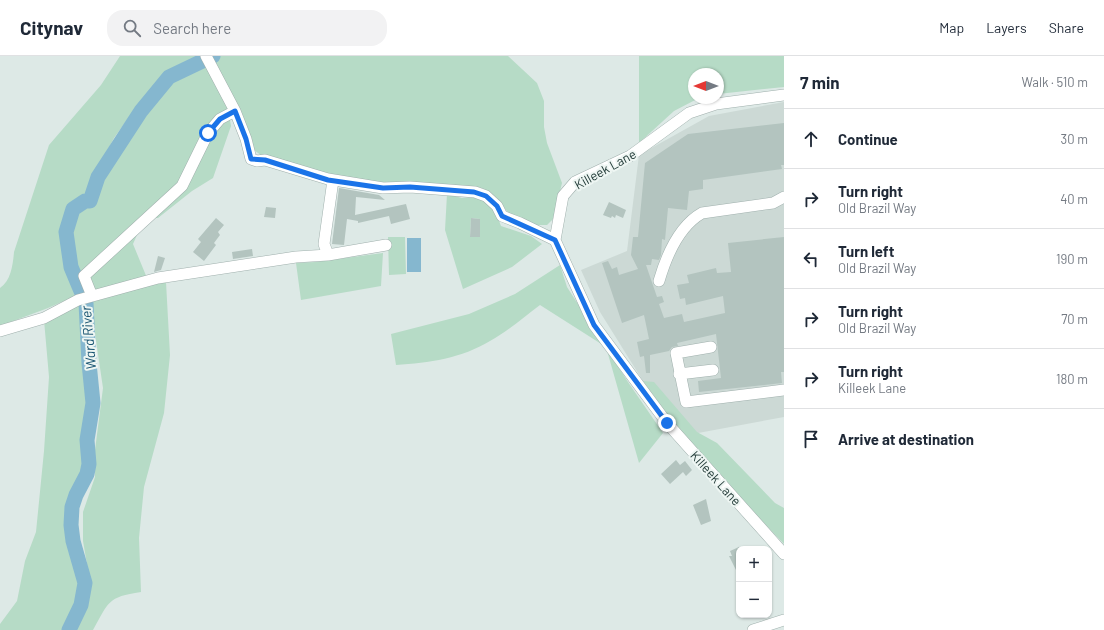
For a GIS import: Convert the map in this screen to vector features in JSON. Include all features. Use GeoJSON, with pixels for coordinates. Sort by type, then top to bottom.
{"type":"FeatureCollection","features":[{"type":"Feature","properties":{"kind":"street"},"geometry":{"type":"LineString","coordinates":[[206,56],[235,111],[246,139],[251,159],[265,160],[333,180],[383,188],[410,187],[474,192],[486,196],[497,206],[502,216],[555,240]]}},
{"type":"Feature","properties":{"kind":"street","name":"Killeek Lane"},"geometry":{"type":"LineString","coordinates":[[784,96],[716,104],[689,113],[630,156],[575,182],[563,196],[555,240],[594,325],[667,423],[784,554]]}},
{"type":"Feature","properties":{"kind":"street"},"geometry":{"type":"LineString","coordinates":[[84,276],[182,186],[208,133],[220,119],[235,111]]}},
{"type":"Feature","properties":{"kind":"street"},"geometry":{"type":"LineString","coordinates":[[328,255],[324,244],[333,180]]}},
{"type":"Feature","properties":{"kind":"street"},"geometry":{"type":"LineString","coordinates":[[659,281],[673,246],[695,216],[702,213],[773,203],[784,197]]}},
{"type":"Feature","properties":{"kind":"street"},"geometry":{"type":"LineString","coordinates":[[0,331],[44,318],[86,298],[165,277],[296,257],[328,255],[386,245]]}},
{"type":"Feature","properties":{"kind":"street"},"geometry":{"type":"LineString","coordinates":[[79,265],[84,276],[86,298]]}},
{"type":"Feature","properties":{"kind":"street"},"geometry":{"type":"LineString","coordinates":[[711,348],[676,352],[679,374],[686,402],[784,390]]}},
{"type":"Feature","properties":{"kind":"street"},"geometry":{"type":"LineString","coordinates":[[679,374],[713,370]]}},
{"type":"Feature","properties":{"kind":"street"},"geometry":{"type":"LineString","coordinates":[[753,630],[784,620]]}},
{"type":"Feature","properties":{"kind":"shaded area"},"geometry":{"type":"Polygon","coordinates":[[[784,102],[784,417],[682,436],[643,381],[600,312],[581,270],[627,251],[639,155],[709,116],[784,102]]]}},
{"type":"Feature","properties":{"kind":"green space"},"geometry":{"type":"Polygon","coordinates":[[[120,56],[204,56],[167,75],[137,106],[114,138],[94,176],[88,195],[67,208],[63,243],[65,262],[75,296],[0,326],[0,288],[7,281],[11,272],[14,252],[49,145],[101,85],[120,56]]]}},
{"type":"Feature","properties":{"kind":"green space"},"geometry":{"type":"Polygon","coordinates":[[[219,56],[508,56],[537,83],[544,101],[544,127],[547,143],[562,183],[553,219],[547,225],[535,225],[509,214],[497,198],[482,188],[447,184],[380,184],[320,173],[262,156],[254,150],[234,100],[214,59],[219,56]]]}},
{"type":"Feature","properties":{"kind":"green space"},"geometry":{"type":"Polygon","coordinates":[[[639,56],[784,56],[784,87],[724,93],[724,68],[688,68],[688,104],[674,111],[639,143],[639,56]]]}},
{"type":"Feature","properties":{"kind":"green space"},"geometry":{"type":"Polygon","coordinates":[[[206,63],[227,103],[231,126],[213,178],[192,191],[158,218],[153,218],[137,235],[133,244],[147,278],[85,295],[71,257],[68,228],[72,216],[79,207],[92,202],[100,178],[143,111],[170,79],[206,63]]]}},
{"type":"Feature","properties":{"kind":"green space"},"geometry":{"type":"Polygon","coordinates":[[[447,194],[462,198],[480,197],[494,208],[501,226],[531,236],[542,244],[512,267],[463,289],[445,230],[447,194]],[[471,218],[470,236],[480,237],[480,219],[471,218]]]}},
{"type":"Feature","properties":{"kind":"green space"},"geometry":{"type":"Polygon","coordinates":[[[388,237],[405,237],[406,274],[389,275],[388,237]]]}},
{"type":"Feature","properties":{"kind":"green space"},"geometry":{"type":"Polygon","coordinates":[[[383,253],[381,286],[301,300],[296,263],[383,253]]]}},
{"type":"Feature","properties":{"kind":"green space"},"geometry":{"type":"Polygon","coordinates":[[[560,265],[567,287],[605,346],[540,305],[497,337],[468,352],[445,359],[396,365],[391,334],[469,314],[515,294],[560,265]]]}},
{"type":"Feature","properties":{"kind":"green space"},"geometry":{"type":"Polygon","coordinates":[[[166,282],[170,355],[164,413],[144,487],[139,538],[141,592],[121,596],[110,602],[93,630],[72,630],[84,606],[89,576],[83,541],[83,512],[95,477],[95,450],[103,388],[90,300],[116,292],[166,282]]]}},
{"type":"Feature","properties":{"kind":"green space"},"geometry":{"type":"Polygon","coordinates":[[[82,302],[86,364],[91,401],[85,442],[86,462],[84,475],[76,491],[70,510],[70,534],[74,559],[81,583],[78,604],[65,630],[0,630],[0,624],[17,601],[25,561],[36,532],[44,451],[49,377],[44,320],[82,302]]]}},
{"type":"Feature","properties":{"kind":"green space"},"geometry":{"type":"Polygon","coordinates":[[[606,348],[663,433],[639,463],[606,348]]]}},
{"type":"Feature","properties":{"kind":"green space"},"geometry":{"type":"Polygon","coordinates":[[[643,381],[654,382],[697,432],[717,443],[775,503],[784,508],[784,544],[674,429],[643,381]]]}},
{"type":"Feature","properties":{"kind":"water"},"geometry":{"type":"Polygon","coordinates":[[[407,238],[421,238],[421,272],[407,272],[407,238]]]}},
{"type":"Feature","properties":{"kind":"building"},"geometry":{"type":"Polygon","coordinates":[[[784,123],[784,165],[781,165],[782,169],[703,180],[703,189],[689,191],[687,210],[668,208],[665,240],[662,239],[661,255],[659,260],[652,259],[651,265],[646,265],[657,297],[662,296],[664,302],[659,304],[664,318],[682,314],[684,322],[725,313],[723,296],[686,305],[685,298],[680,299],[677,285],[689,283],[687,275],[716,268],[717,273],[731,272],[728,243],[784,237],[784,372],[781,372],[782,383],[699,392],[698,381],[721,378],[716,334],[677,343],[678,346],[672,347],[669,351],[650,355],[650,373],[646,373],[644,356],[640,357],[637,342],[649,339],[644,315],[622,323],[602,263],[608,261],[612,269],[617,267],[619,275],[638,269],[631,255],[633,237],[638,237],[645,163],[688,134],[784,123]]]}},
{"type":"Feature","properties":{"kind":"building"},"geometry":{"type":"Polygon","coordinates":[[[339,188],[379,195],[385,200],[356,197],[355,215],[406,204],[410,219],[391,224],[389,216],[358,223],[358,221],[347,219],[344,245],[332,244],[339,188]]]}},
{"type":"Feature","properties":{"kind":"building"},"geometry":{"type":"Polygon","coordinates":[[[609,202],[626,210],[623,218],[616,215],[615,218],[612,216],[611,218],[603,215],[609,202]]]}},
{"type":"Feature","properties":{"kind":"building"},"geometry":{"type":"Polygon","coordinates":[[[266,207],[276,208],[275,218],[264,217],[266,207]]]}},
{"type":"Feature","properties":{"kind":"building"},"geometry":{"type":"Polygon","coordinates":[[[216,218],[224,225],[218,232],[220,235],[214,243],[216,245],[204,261],[193,252],[201,242],[198,239],[216,218]]]}},
{"type":"Feature","properties":{"kind":"building"},"geometry":{"type":"Polygon","coordinates":[[[471,218],[480,219],[480,237],[470,237],[471,218]]]}},
{"type":"Feature","properties":{"kind":"building"},"geometry":{"type":"Polygon","coordinates":[[[252,249],[253,256],[233,259],[232,252],[252,249]]]}},
{"type":"Feature","properties":{"kind":"building"},"geometry":{"type":"Polygon","coordinates":[[[158,256],[165,258],[161,270],[154,272],[158,256]]]}},
{"type":"Feature","properties":{"kind":"building"},"geometry":{"type":"Polygon","coordinates":[[[676,460],[680,465],[685,461],[692,470],[686,476],[683,472],[670,484],[661,474],[676,460]]]}},
{"type":"Feature","properties":{"kind":"building"},"geometry":{"type":"Polygon","coordinates":[[[706,499],[711,521],[701,525],[693,505],[706,499]]]}},
{"type":"Feature","properties":{"kind":"building"},"geometry":{"type":"Polygon","coordinates":[[[736,548],[736,570],[729,556],[732,556],[730,551],[736,548]]]}},
{"type":"Feature","properties":{"kind":"waterway","name":"Ward River"},"geometry":{"type":"LineString","coordinates":[[69,630],[81,605],[85,583],[73,541],[71,525],[72,507],[76,495],[87,474],[89,464],[87,440],[93,403],[86,303],[71,267],[66,232],[73,209],[85,201],[90,201],[98,177],[141,111],[169,77],[213,56]]}},
{"type":"Feature","properties":{"kind":"route"},"geometry":{"type":"LineString","coordinates":[[208,133],[220,119],[235,111],[246,139],[247,149],[251,159],[257,161],[265,160],[328,180],[383,188],[410,187],[474,192],[486,196],[497,206],[502,216],[555,240],[594,325],[667,423]]}}]}
